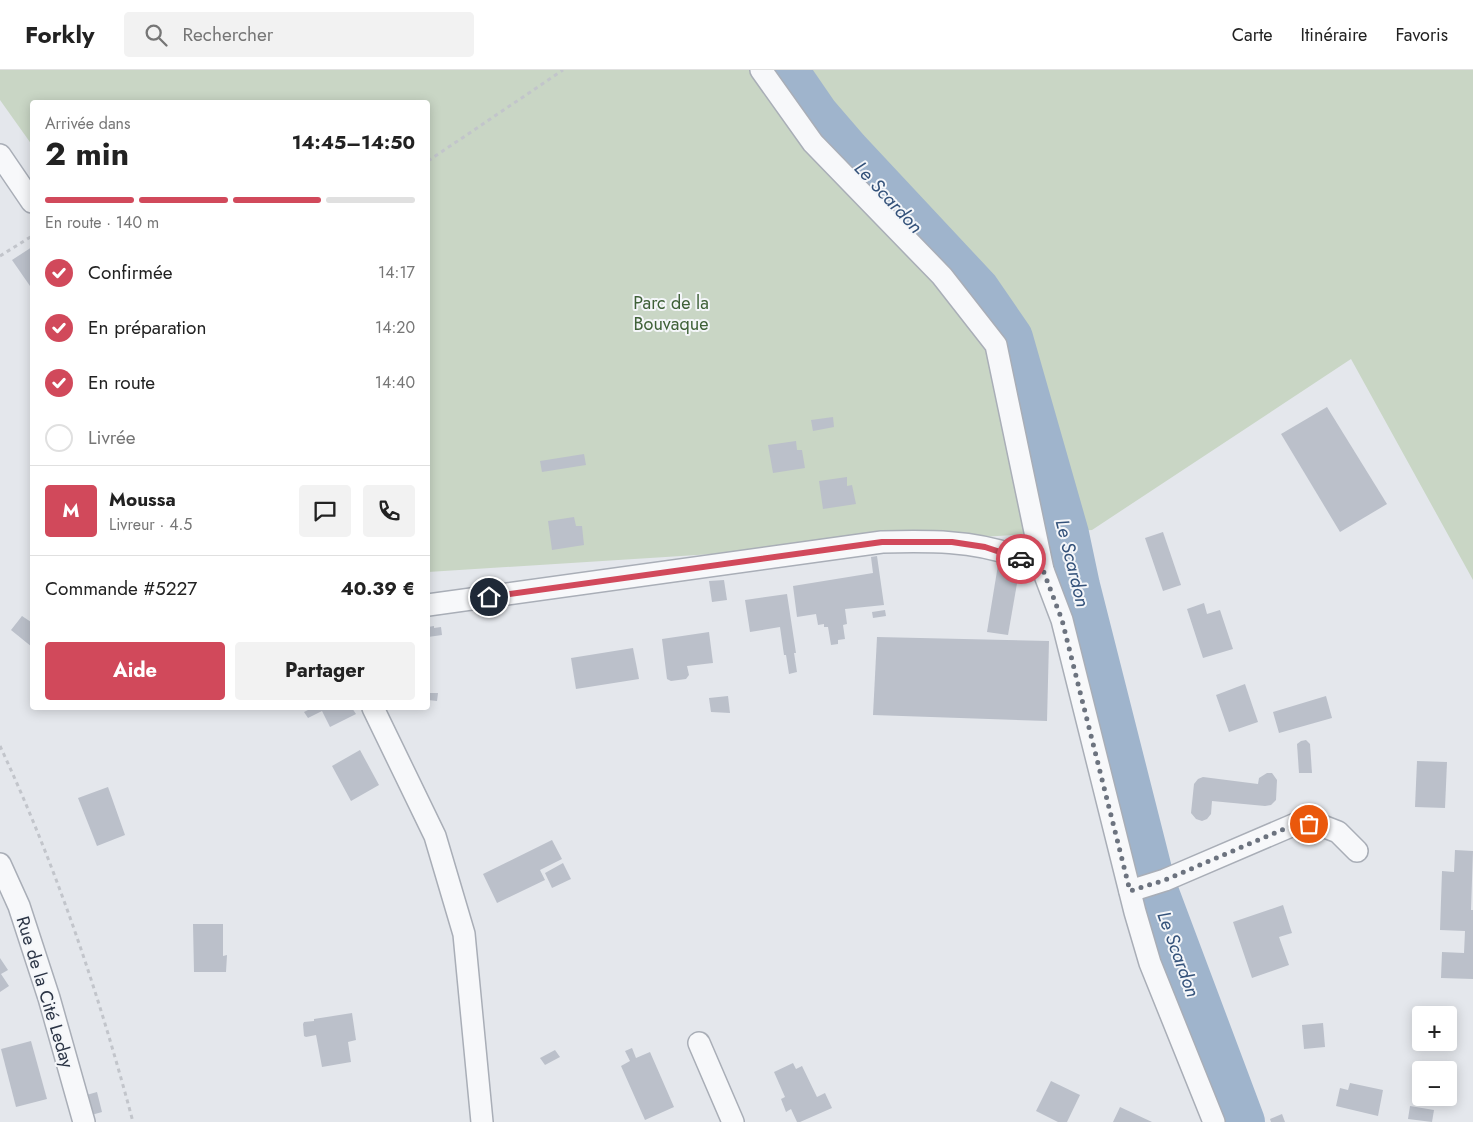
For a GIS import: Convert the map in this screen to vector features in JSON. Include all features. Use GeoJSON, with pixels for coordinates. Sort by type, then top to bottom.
{"type":"FeatureCollection","features":[{"type":"Feature","properties":{"kind":"street"},"geometry":{"type":"LineString","coordinates":[[761,70],[813,143],[942,276],[996,345],[1043,570],[1062,620],[1147,885],[1150,963],[1214,1122]]}},
{"type":"Feature","properties":{"kind":"street"},"geometry":{"type":"LineString","coordinates":[[0,154],[30,199]]}},
{"type":"Feature","properties":{"kind":"street"},"geometry":{"type":"LineString","coordinates":[[430,605],[882,542],[952,542],[985,547],[1017,557],[1043,570]]}},
{"type":"Feature","properties":{"kind":"street"},"geometry":{"type":"LineString","coordinates":[[374,710],[434,836],[464,934],[482,1122]]}},
{"type":"Feature","properties":{"kind":"street"},"geometry":{"type":"LineString","coordinates":[[1147,885],[1298,823],[1320,825],[1338,832],[1357,851]]}},
{"type":"Feature","properties":{"kind":"street","name":"Rue de la Cité Leday"},"geometry":{"type":"LineString","coordinates":[[0,864],[19,906],[49,998],[84,1122]]}},
{"type":"Feature","properties":{"kind":"street"},"geometry":{"type":"LineString","coordinates":[[699,1042],[733,1122]]}},
{"type":"Feature","properties":{"kind":"path"},"geometry":{"type":"LineString","coordinates":[[430,160],[563,70]]}},
{"type":"Feature","properties":{"kind":"path"},"geometry":{"type":"LineString","coordinates":[[0,256],[30,237]]}},
{"type":"Feature","properties":{"kind":"path"},"geometry":{"type":"LineString","coordinates":[[0,746],[24,797],[68,912],[112,1043],[133,1122]]}},
{"type":"Feature","properties":{"kind":"green space","name":"Parc de la Bouvaque"},"geometry":{"type":"Polygon","coordinates":[[[0,70],[1473,70],[1473,580],[1351,359],[1092,530],[430,572],[430,100],[30,100],[30,142],[0,100],[0,70]]]}},
{"type":"Feature","properties":{"kind":"building"},"geometry":{"type":"Polygon","coordinates":[[[30,248],[30,286],[12,260],[30,248]]]}},
{"type":"Feature","properties":{"kind":"building"},"geometry":{"type":"Polygon","coordinates":[[[1327,407],[1387,504],[1340,532],[1281,434],[1327,407]]]}},
{"type":"Feature","properties":{"kind":"building"},"geometry":{"type":"Polygon","coordinates":[[[833,417],[834,427],[813,431],[811,420],[833,417]]]}},
{"type":"Feature","properties":{"kind":"building"},"geometry":{"type":"Polygon","coordinates":[[[796,441],[797,450],[802,450],[805,468],[773,473],[768,445],[796,441]]]}},
{"type":"Feature","properties":{"kind":"building"},"geometry":{"type":"Polygon","coordinates":[[[584,454],[586,465],[542,472],[540,461],[584,454]]]}},
{"type":"Feature","properties":{"kind":"building"},"geometry":{"type":"Polygon","coordinates":[[[847,477],[847,486],[852,485],[856,504],[823,509],[819,481],[847,477]]]}},
{"type":"Feature","properties":{"kind":"building"},"geometry":{"type":"Polygon","coordinates":[[[574,517],[576,526],[582,526],[584,545],[552,550],[548,521],[574,517]]]}},
{"type":"Feature","properties":{"kind":"building"},"geometry":{"type":"Polygon","coordinates":[[[1163,532],[1181,585],[1163,591],[1145,538],[1163,532]]]}},
{"type":"Feature","properties":{"kind":"building"},"geometry":{"type":"Polygon","coordinates":[[[877,556],[884,605],[845,609],[847,624],[843,625],[845,639],[838,640],[838,644],[831,645],[828,627],[824,627],[824,624],[818,625],[816,614],[797,617],[793,586],[873,573],[871,557],[877,556]]]}},
{"type":"Feature","properties":{"kind":"building"},"geometry":{"type":"Polygon","coordinates":[[[998,565],[1019,572],[1008,635],[987,632],[998,565]]]}},
{"type":"Feature","properties":{"kind":"building"},"geometry":{"type":"Polygon","coordinates":[[[724,580],[727,600],[712,602],[709,581],[724,580]]]}},
{"type":"Feature","properties":{"kind":"building"},"geometry":{"type":"Polygon","coordinates":[[[787,594],[797,672],[789,674],[780,627],[750,632],[745,600],[787,594]]]}},
{"type":"Feature","properties":{"kind":"building"},"geometry":{"type":"Polygon","coordinates":[[[1204,603],[1207,614],[1220,610],[1233,649],[1203,658],[1187,609],[1204,603]]]}},
{"type":"Feature","properties":{"kind":"building"},"geometry":{"type":"Polygon","coordinates":[[[885,610],[886,616],[873,618],[872,612],[885,610]]]}},
{"type":"Feature","properties":{"kind":"building"},"geometry":{"type":"Polygon","coordinates":[[[22,616],[30,621],[30,645],[11,630],[22,616]]]}},
{"type":"Feature","properties":{"kind":"building"},"geometry":{"type":"Polygon","coordinates":[[[430,627],[441,627],[442,635],[430,637],[430,627]]]}},
{"type":"Feature","properties":{"kind":"building"},"geometry":{"type":"Polygon","coordinates":[[[709,632],[713,663],[687,666],[689,675],[686,679],[671,681],[667,679],[662,639],[709,632]]]}},
{"type":"Feature","properties":{"kind":"building"},"geometry":{"type":"Polygon","coordinates":[[[877,637],[1049,641],[1047,721],[873,715],[877,637]]]}},
{"type":"Feature","properties":{"kind":"building"},"geometry":{"type":"Polygon","coordinates":[[[633,648],[639,679],[576,689],[571,658],[633,648]]]}},
{"type":"Feature","properties":{"kind":"building"},"geometry":{"type":"Polygon","coordinates":[[[1245,684],[1258,722],[1229,732],[1216,695],[1245,684]]]}},
{"type":"Feature","properties":{"kind":"building"},"geometry":{"type":"Polygon","coordinates":[[[430,693],[438,693],[437,701],[430,700],[430,693]]]}},
{"type":"Feature","properties":{"kind":"building"},"geometry":{"type":"Polygon","coordinates":[[[728,696],[730,713],[711,712],[709,698],[728,696]]]}},
{"type":"Feature","properties":{"kind":"building"},"geometry":{"type":"Polygon","coordinates":[[[1326,696],[1332,718],[1279,733],[1273,712],[1326,696]]]}},
{"type":"Feature","properties":{"kind":"building"},"geometry":{"type":"Polygon","coordinates":[[[308,710],[353,710],[356,714],[330,727],[322,711],[308,718],[304,712],[308,710]]]}},
{"type":"Feature","properties":{"kind":"building"},"geometry":{"type":"Polygon","coordinates":[[[1306,740],[1310,744],[1312,773],[1299,773],[1297,744],[1306,740]]]}},
{"type":"Feature","properties":{"kind":"building"},"geometry":{"type":"Polygon","coordinates":[[[360,750],[379,785],[351,801],[332,766],[360,750]]]}},
{"type":"Feature","properties":{"kind":"building"},"geometry":{"type":"Polygon","coordinates":[[[1417,761],[1447,762],[1445,808],[1415,807],[1417,761]]]}},
{"type":"Feature","properties":{"kind":"building"},"geometry":{"type":"Polygon","coordinates":[[[1267,773],[1272,773],[1277,780],[1276,800],[1271,805],[1212,801],[1211,814],[1207,819],[1202,821],[1196,819],[1191,813],[1194,784],[1198,779],[1203,777],[1258,784],[1259,778],[1267,773]]]}},
{"type":"Feature","properties":{"kind":"building"},"geometry":{"type":"Polygon","coordinates":[[[108,787],[125,835],[97,846],[78,798],[108,787]]]}},
{"type":"Feature","properties":{"kind":"building"},"geometry":{"type":"Polygon","coordinates":[[[552,840],[562,859],[540,870],[545,880],[497,903],[483,874],[552,840]]]}},
{"type":"Feature","properties":{"kind":"building"},"geometry":{"type":"Polygon","coordinates":[[[1455,850],[1473,851],[1471,910],[1473,910],[1473,979],[1441,978],[1442,952],[1464,953],[1465,931],[1440,930],[1442,871],[1454,872],[1455,850]]]}},
{"type":"Feature","properties":{"kind":"building"},"geometry":{"type":"Polygon","coordinates":[[[563,863],[571,879],[552,888],[545,873],[563,863]]]}},
{"type":"Feature","properties":{"kind":"building"},"geometry":{"type":"Polygon","coordinates":[[[1283,905],[1292,933],[1279,937],[1289,965],[1252,978],[1233,922],[1283,905]]]}},
{"type":"Feature","properties":{"kind":"building"},"geometry":{"type":"Polygon","coordinates":[[[193,924],[223,924],[223,956],[227,955],[226,972],[194,972],[193,924]]]}},
{"type":"Feature","properties":{"kind":"building"},"geometry":{"type":"Polygon","coordinates":[[[0,958],[8,970],[1,974],[9,986],[0,992],[0,958]]]}},
{"type":"Feature","properties":{"kind":"building"},"geometry":{"type":"Polygon","coordinates":[[[352,1013],[356,1040],[348,1042],[351,1062],[322,1067],[316,1035],[304,1036],[304,1022],[352,1013]]]}},
{"type":"Feature","properties":{"kind":"building"},"geometry":{"type":"Polygon","coordinates":[[[1323,1023],[1325,1047],[1304,1049],[1302,1025],[1323,1023]]]}},
{"type":"Feature","properties":{"kind":"building"},"geometry":{"type":"Polygon","coordinates":[[[31,1041],[47,1099],[16,1107],[1,1049],[31,1041]]]}},
{"type":"Feature","properties":{"kind":"building"},"geometry":{"type":"Polygon","coordinates":[[[632,1048],[636,1058],[650,1052],[674,1107],[645,1120],[621,1066],[630,1061],[625,1051],[632,1048]]]}},
{"type":"Feature","properties":{"kind":"building"},"geometry":{"type":"Polygon","coordinates":[[[555,1050],[560,1057],[545,1065],[540,1058],[555,1050]]]}},
{"type":"Feature","properties":{"kind":"building"},"geometry":{"type":"Polygon","coordinates":[[[793,1063],[796,1069],[802,1066],[817,1097],[825,1093],[832,1108],[800,1122],[797,1122],[791,1109],[786,1112],[781,1099],[785,1097],[774,1072],[793,1063]]]}},
{"type":"Feature","properties":{"kind":"building"},"geometry":{"type":"Polygon","coordinates":[[[1051,1081],[1080,1095],[1067,1122],[1058,1122],[1036,1111],[1051,1081]]]}},
{"type":"Feature","properties":{"kind":"building"},"geometry":{"type":"Polygon","coordinates":[[[1350,1083],[1383,1090],[1378,1116],[1336,1106],[1340,1088],[1348,1090],[1350,1083]]]}},
{"type":"Feature","properties":{"kind":"building"},"geometry":{"type":"Polygon","coordinates":[[[97,1092],[102,1112],[88,1116],[83,1096],[97,1092]]]}},
{"type":"Feature","properties":{"kind":"building"},"geometry":{"type":"Polygon","coordinates":[[[1410,1106],[1434,1110],[1432,1122],[1408,1119],[1410,1106]]]}},
{"type":"Feature","properties":{"kind":"building"},"geometry":{"type":"Polygon","coordinates":[[[1120,1107],[1152,1122],[1113,1122],[1120,1107]]]}},
{"type":"Feature","properties":{"kind":"building"},"geometry":{"type":"Polygon","coordinates":[[[1282,1114],[1285,1122],[1271,1122],[1270,1119],[1282,1114]]]}},
{"type":"Feature","properties":{"kind":"waterway","name":"Le Scardon"},"geometry":{"type":"LineString","coordinates":[[785,70],[816,115],[847,151],[977,290],[1010,338],[1066,534],[1077,586],[1152,882],[1242,1122]]}},
{"type":"Feature","properties":{"kind":"way so far"},"geometry":{"type":"LineString","coordinates":[[1021,559],[1043,570],[1062,620],[1130,891],[1165,880],[1298,823],[1309,824]]}},
{"type":"Feature","properties":{"kind":"route"},"geometry":{"type":"LineString","coordinates":[[489,597],[882,542],[952,542],[985,547],[1021,559]]}}]}
